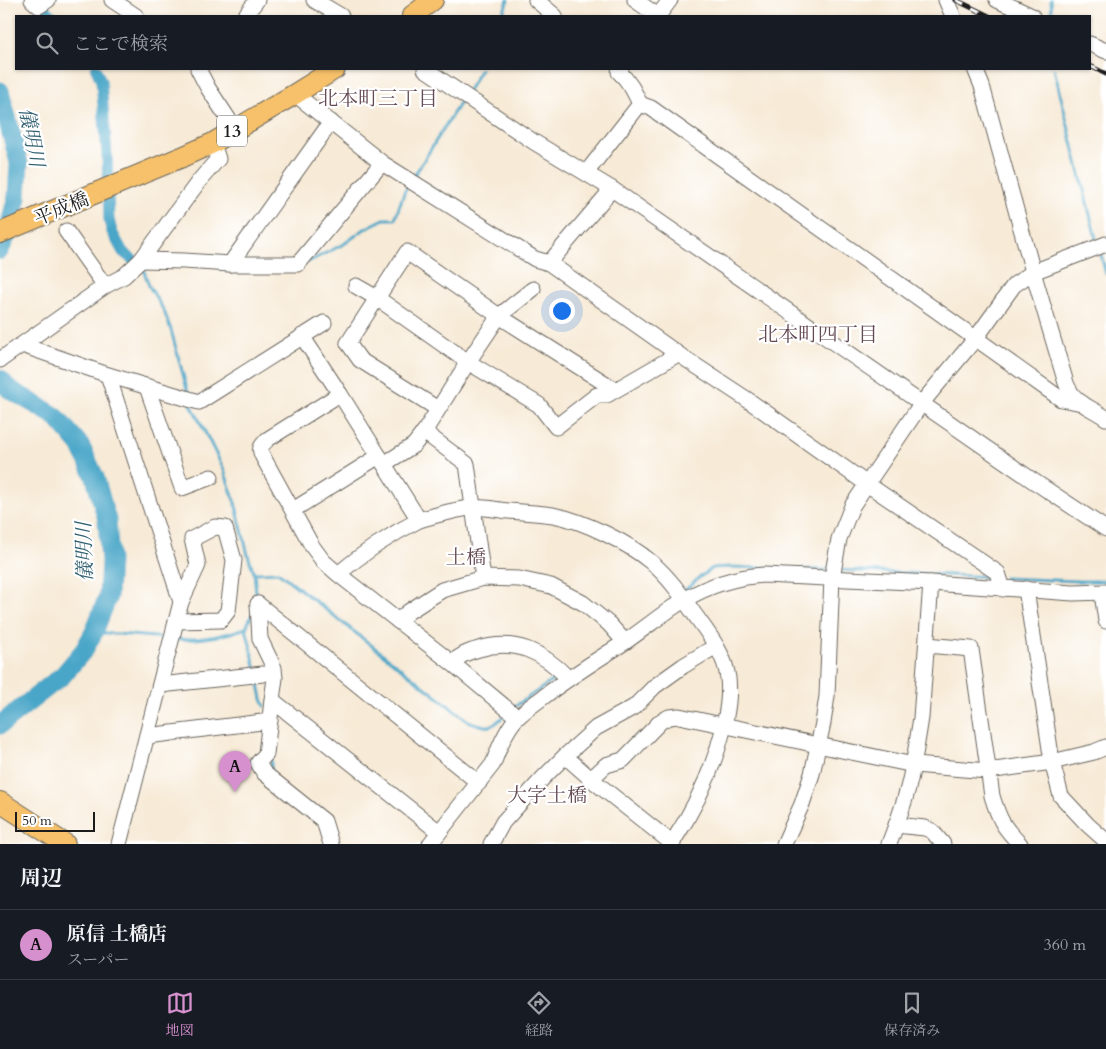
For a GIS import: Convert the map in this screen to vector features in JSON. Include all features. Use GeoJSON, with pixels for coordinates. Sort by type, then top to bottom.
{"type":"FeatureCollection","features":[{"type":"Feature","properties":{"kind":"main road"},"geometry":{"type":"LineString","coordinates":[[413,15],[433,0]]}},
{"type":"Feature","properties":{"kind":"main road","name":"13"},"geometry":{"type":"LineString","coordinates":[[213,142],[333,70]]}},
{"type":"Feature","properties":{"kind":"main road","name":"平成橋"},"geometry":{"type":"LineString","coordinates":[[0,233],[182,157],[213,142]]}},
{"type":"Feature","properties":{"kind":"main road"},"geometry":{"type":"LineString","coordinates":[[0,802],[65,844]]}},
{"type":"Feature","properties":{"kind":"street"},"geometry":{"type":"LineString","coordinates":[[32,0],[39,6],[48,0]]}},
{"type":"Feature","properties":{"kind":"street"},"geometry":{"type":"LineString","coordinates":[[112,0],[134,15]]}},
{"type":"Feature","properties":{"kind":"street"},"geometry":{"type":"LineString","coordinates":[[246,15],[257,0]]}},
{"type":"Feature","properties":{"kind":"street"},"geometry":{"type":"LineString","coordinates":[[314,0],[339,15]]}},
{"type":"Feature","properties":{"kind":"street"},"geometry":{"type":"LineString","coordinates":[[536,0],[554,15]]}},
{"type":"Feature","properties":{"kind":"street"},"geometry":{"type":"LineString","coordinates":[[635,0],[657,15]]}},
{"type":"Feature","properties":{"kind":"street"},"geometry":{"type":"LineString","coordinates":[[659,15],[670,0]]}},
{"type":"Feature","properties":{"kind":"street"},"geometry":{"type":"LineString","coordinates":[[946,0],[953,15]]}},
{"type":"Feature","properties":{"kind":"street"},"geometry":{"type":"LineString","coordinates":[[998,0],[1030,15]]}},
{"type":"Feature","properties":{"kind":"street"},"geometry":{"type":"LineString","coordinates":[[1091,44],[1106,52]]}},
{"type":"Feature","properties":{"kind":"street"},"geometry":{"type":"LineString","coordinates":[[427,70],[534,142],[612,189],[921,404],[1106,529]]}},
{"type":"Feature","properties":{"kind":"street"},"geometry":{"type":"LineString","coordinates":[[618,70],[630,84],[640,104],[651,108],[1061,399],[1082,403]]}},
{"type":"Feature","properties":{"kind":"street"},"geometry":{"type":"LineString","coordinates":[[975,70],[982,86],[1033,272],[1066,383],[1070,393],[1106,418]]}},
{"type":"Feature","properties":{"kind":"street"},"geometry":{"type":"LineString","coordinates":[[202,71],[217,103],[235,129]]}},
{"type":"Feature","properties":{"kind":"street"},"geometry":{"type":"LineString","coordinates":[[295,94],[382,163],[535,259],[549,263],[866,484],[998,573],[1003,588]]}},
{"type":"Feature","properties":{"kind":"street"},"geometry":{"type":"LineString","coordinates":[[586,173],[640,104]]}},
{"type":"Feature","properties":{"kind":"street"},"geometry":{"type":"LineString","coordinates":[[230,264],[331,122]]}},
{"type":"Feature","properties":{"kind":"street"},"geometry":{"type":"LineString","coordinates":[[1,359],[105,286],[124,276],[141,260],[199,181],[218,160],[213,142]]}},
{"type":"Feature","properties":{"kind":"street"},"geometry":{"type":"LineString","coordinates":[[141,260],[230,264],[298,264],[382,163]]}},
{"type":"Feature","properties":{"kind":"street"},"geometry":{"type":"LineString","coordinates":[[549,263],[612,189]]}},
{"type":"Feature","properties":{"kind":"street"},"geometry":{"type":"LineString","coordinates":[[66,231],[105,286]]}},
{"type":"Feature","properties":{"kind":"street"},"geometry":{"type":"LineString","coordinates":[[784,844],[802,804],[812,774],[824,723],[827,696],[832,578],[839,539],[852,506],[921,404],[976,338],[1014,285],[1033,272],[1106,244]]}},
{"type":"Feature","properties":{"kind":"street"},"geometry":{"type":"LineString","coordinates":[[438,409],[360,360],[348,343],[407,252],[499,316],[614,389]]}},
{"type":"Feature","properties":{"kind":"street"},"geometry":{"type":"LineString","coordinates":[[356,286],[377,298],[468,362],[538,405],[556,427],[598,395],[607,395],[614,389],[678,354]]}},
{"type":"Feature","properties":{"kind":"street"},"geometry":{"type":"LineString","coordinates":[[292,510],[382,460],[414,445],[499,316],[532,289]]}},
{"type":"Feature","properties":{"kind":"street"},"geometry":{"type":"LineString","coordinates":[[22,345],[108,375],[199,402],[324,323]]}},
{"type":"Feature","properties":{"kind":"street"},"geometry":{"type":"LineString","coordinates":[[302,336],[419,520]]}},
{"type":"Feature","properties":{"kind":"street"},"geometry":{"type":"LineString","coordinates":[[108,375],[181,602]]}},
{"type":"Feature","properties":{"kind":"street"},"geometry":{"type":"LineString","coordinates":[[148,387],[182,488],[211,477]]}},
{"type":"Feature","properties":{"kind":"street"},"geometry":{"type":"LineString","coordinates":[[340,394],[268,439],[261,446],[260,452],[312,546],[323,561],[517,717]]}},
{"type":"Feature","properties":{"kind":"street"},"geometry":{"type":"LineString","coordinates":[[424,432],[467,464],[483,578]]}},
{"type":"Feature","properties":{"kind":"street"},"geometry":{"type":"LineString","coordinates":[[338,574],[377,544],[419,520],[473,507],[555,516],[595,529],[614,538],[650,561],[665,575],[685,600],[716,646],[728,675],[728,707],[720,742],[710,772],[692,810],[672,844],[591,779],[566,756]]}},
{"type":"Feature","properties":{"kind":"street"},"geometry":{"type":"LineString","coordinates":[[119,844],[147,736],[176,621],[181,602],[198,565],[192,539],[215,527],[225,528],[234,560],[228,611],[221,620],[176,621]]}},
{"type":"Feature","properties":{"kind":"street"},"geometry":{"type":"LineString","coordinates":[[430,844],[493,764],[498,750],[517,717],[568,678],[625,642],[685,600],[733,579],[764,575],[931,583],[1073,593],[1104,593],[1106,622]]}},
{"type":"Feature","properties":{"kind":"street"},"geometry":{"type":"LineString","coordinates":[[398,621],[408,612],[442,590],[483,578],[519,579],[543,584],[583,602],[609,624],[625,642]]}},
{"type":"Feature","properties":{"kind":"street"},"geometry":{"type":"LineString","coordinates":[[889,844],[908,790],[914,765],[921,718],[931,583]]}},
{"type":"Feature","properties":{"kind":"street"},"geometry":{"type":"LineString","coordinates":[[1026,589],[1052,762],[1061,796],[1106,841]]}},
{"type":"Feature","properties":{"kind":"street"},"geometry":{"type":"LineString","coordinates":[[331,844],[324,821],[264,773],[258,763],[266,754],[275,678],[274,668],[260,639],[258,604],[479,783]]}},
{"type":"Feature","properties":{"kind":"street"},"geometry":{"type":"LineString","coordinates":[[452,663],[466,653],[491,645],[518,646],[544,657],[556,665],[568,678]]}},
{"type":"Feature","properties":{"kind":"street"},"geometry":{"type":"LineString","coordinates":[[927,645],[970,649],[992,796],[1005,828],[1020,844]]}},
{"type":"Feature","properties":{"kind":"street"},"geometry":{"type":"LineString","coordinates":[[491,844],[503,822],[543,778],[596,728],[634,707],[655,686],[716,646]]}},
{"type":"Feature","properties":{"kind":"street"},"geometry":{"type":"LineString","coordinates":[[160,685],[263,674]]}},
{"type":"Feature","properties":{"kind":"street"},"geometry":{"type":"LineString","coordinates":[[272,700],[439,832]]}},
{"type":"Feature","properties":{"kind":"street"},"geometry":{"type":"LineString","coordinates":[[591,779],[606,765],[623,760],[661,720],[679,716],[914,765],[988,771],[1052,762],[1094,752],[1106,747]]}},
{"type":"Feature","properties":{"kind":"street"},"geometry":{"type":"LineString","coordinates":[[147,736],[270,721]]}},
{"type":"Feature","properties":{"kind":"street"},"geometry":{"type":"LineString","coordinates":[[896,825],[925,828],[932,831],[943,844]]}},
{"type":"Feature","properties":{"kind":"waterway"},"geometry":{"type":"LineString","coordinates":[[502,15],[508,0]]}},
{"type":"Feature","properties":{"kind":"waterway"},"geometry":{"type":"LineString","coordinates":[[1051,0],[1052,15]]}},
{"type":"Feature","properties":{"kind":"waterway"},"geometry":{"type":"LineString","coordinates":[[43,7],[51,15]]}},
{"type":"Feature","properties":{"kind":"waterway"},"geometry":{"type":"LineString","coordinates":[[96,70],[101,81],[107,155],[109,219],[112,232],[123,252],[133,260]]}},
{"type":"Feature","properties":{"kind":"waterway"},"geometry":{"type":"LineString","coordinates":[[467,92],[480,70]]}},
{"type":"Feature","properties":{"kind":"waterway"},"geometry":{"type":"LineString","coordinates":[[1054,70],[1097,243]]}},
{"type":"Feature","properties":{"kind":"waterway","name":"儀明川"},"geometry":{"type":"LineString","coordinates":[[0,91],[19,163],[17,197],[7,235],[0,250]]}},
{"type":"Feature","properties":{"kind":"waterway"},"geometry":{"type":"LineString","coordinates":[[414,176],[462,99]]}},
{"type":"Feature","properties":{"kind":"waterway"},"geometry":{"type":"LineString","coordinates":[[308,262],[344,244],[366,228],[384,219],[395,219],[409,184]]}},
{"type":"Feature","properties":{"kind":"waterway"},"geometry":{"type":"LineString","coordinates":[[1100,251],[1106,274]]}},
{"type":"Feature","properties":{"kind":"waterway"},"geometry":{"type":"LineString","coordinates":[[141,266],[149,286],[164,311],[188,393]]}},
{"type":"Feature","properties":{"kind":"waterway","name":"儀明川"},"geometry":{"type":"LineString","coordinates":[[0,379],[9,389],[55,416],[80,445],[95,477],[107,520],[110,561],[108,596],[94,632],[84,650],[63,675],[0,725]]}},
{"type":"Feature","properties":{"kind":"waterway"},"geometry":{"type":"LineString","coordinates":[[191,404],[224,470],[235,502],[254,573],[255,600]]}},
{"type":"Feature","properties":{"kind":"waterway"},"geometry":{"type":"LineString","coordinates":[[683,592],[713,568],[828,570]]}},
{"type":"Feature","properties":{"kind":"waterway"},"geometry":{"type":"LineString","coordinates":[[837,570],[993,577]]}},
{"type":"Feature","properties":{"kind":"waterway"},"geometry":{"type":"LineString","coordinates":[[254,573],[278,572],[468,721],[490,726],[507,713]]}},
{"type":"Feature","properties":{"kind":"waterway"},"geometry":{"type":"LineString","coordinates":[[1004,578],[1106,581]]}},
{"type":"Feature","properties":{"kind":"waterway"},"geometry":{"type":"LineString","coordinates":[[252,614],[246,628],[256,670]]}},
{"type":"Feature","properties":{"kind":"waterway"},"geometry":{"type":"LineString","coordinates":[[175,639],[211,637],[246,628]]}},
{"type":"Feature","properties":{"kind":"waterway"},"geometry":{"type":"LineString","coordinates":[[94,632],[167,638]]}},
{"type":"Feature","properties":{"kind":"waterway"},"geometry":{"type":"LineString","coordinates":[[258,679],[265,706]]}},
{"type":"Feature","properties":{"kind":"waterway"},"geometry":{"type":"LineString","coordinates":[[514,707],[552,681]]}},
{"type":"Feature","properties":{"kind":"waterway"},"geometry":{"type":"LineString","coordinates":[[271,756],[272,772]]}},
{"type":"Feature","properties":{"kind":"railway"},"geometry":{"type":"LineString","coordinates":[[956,0],[987,15]]}},
{"type":"Feature","properties":{"kind":"railway"},"geometry":{"type":"LineString","coordinates":[[1091,66],[1106,74]]}},
{"type":"Feature","properties":{"kind":"place","name":"原信 土橋店"},"geometry":{"type":"Point","coordinates":[235,792]}},
{"type":"Feature","properties":{"kind":"district","name":"北本町三丁目"},"geometry":{"type":"Point","coordinates":[378,98]}},
{"type":"Feature","properties":{"kind":"district","name":"北本町四丁目"},"geometry":{"type":"Point","coordinates":[818,334]}},
{"type":"Feature","properties":{"kind":"district","name":"土橋"},"geometry":{"type":"Point","coordinates":[466,557]}},
{"type":"Feature","properties":{"kind":"district","name":"大字土橋"},"geometry":{"type":"Point","coordinates":[547,795]}}]}
